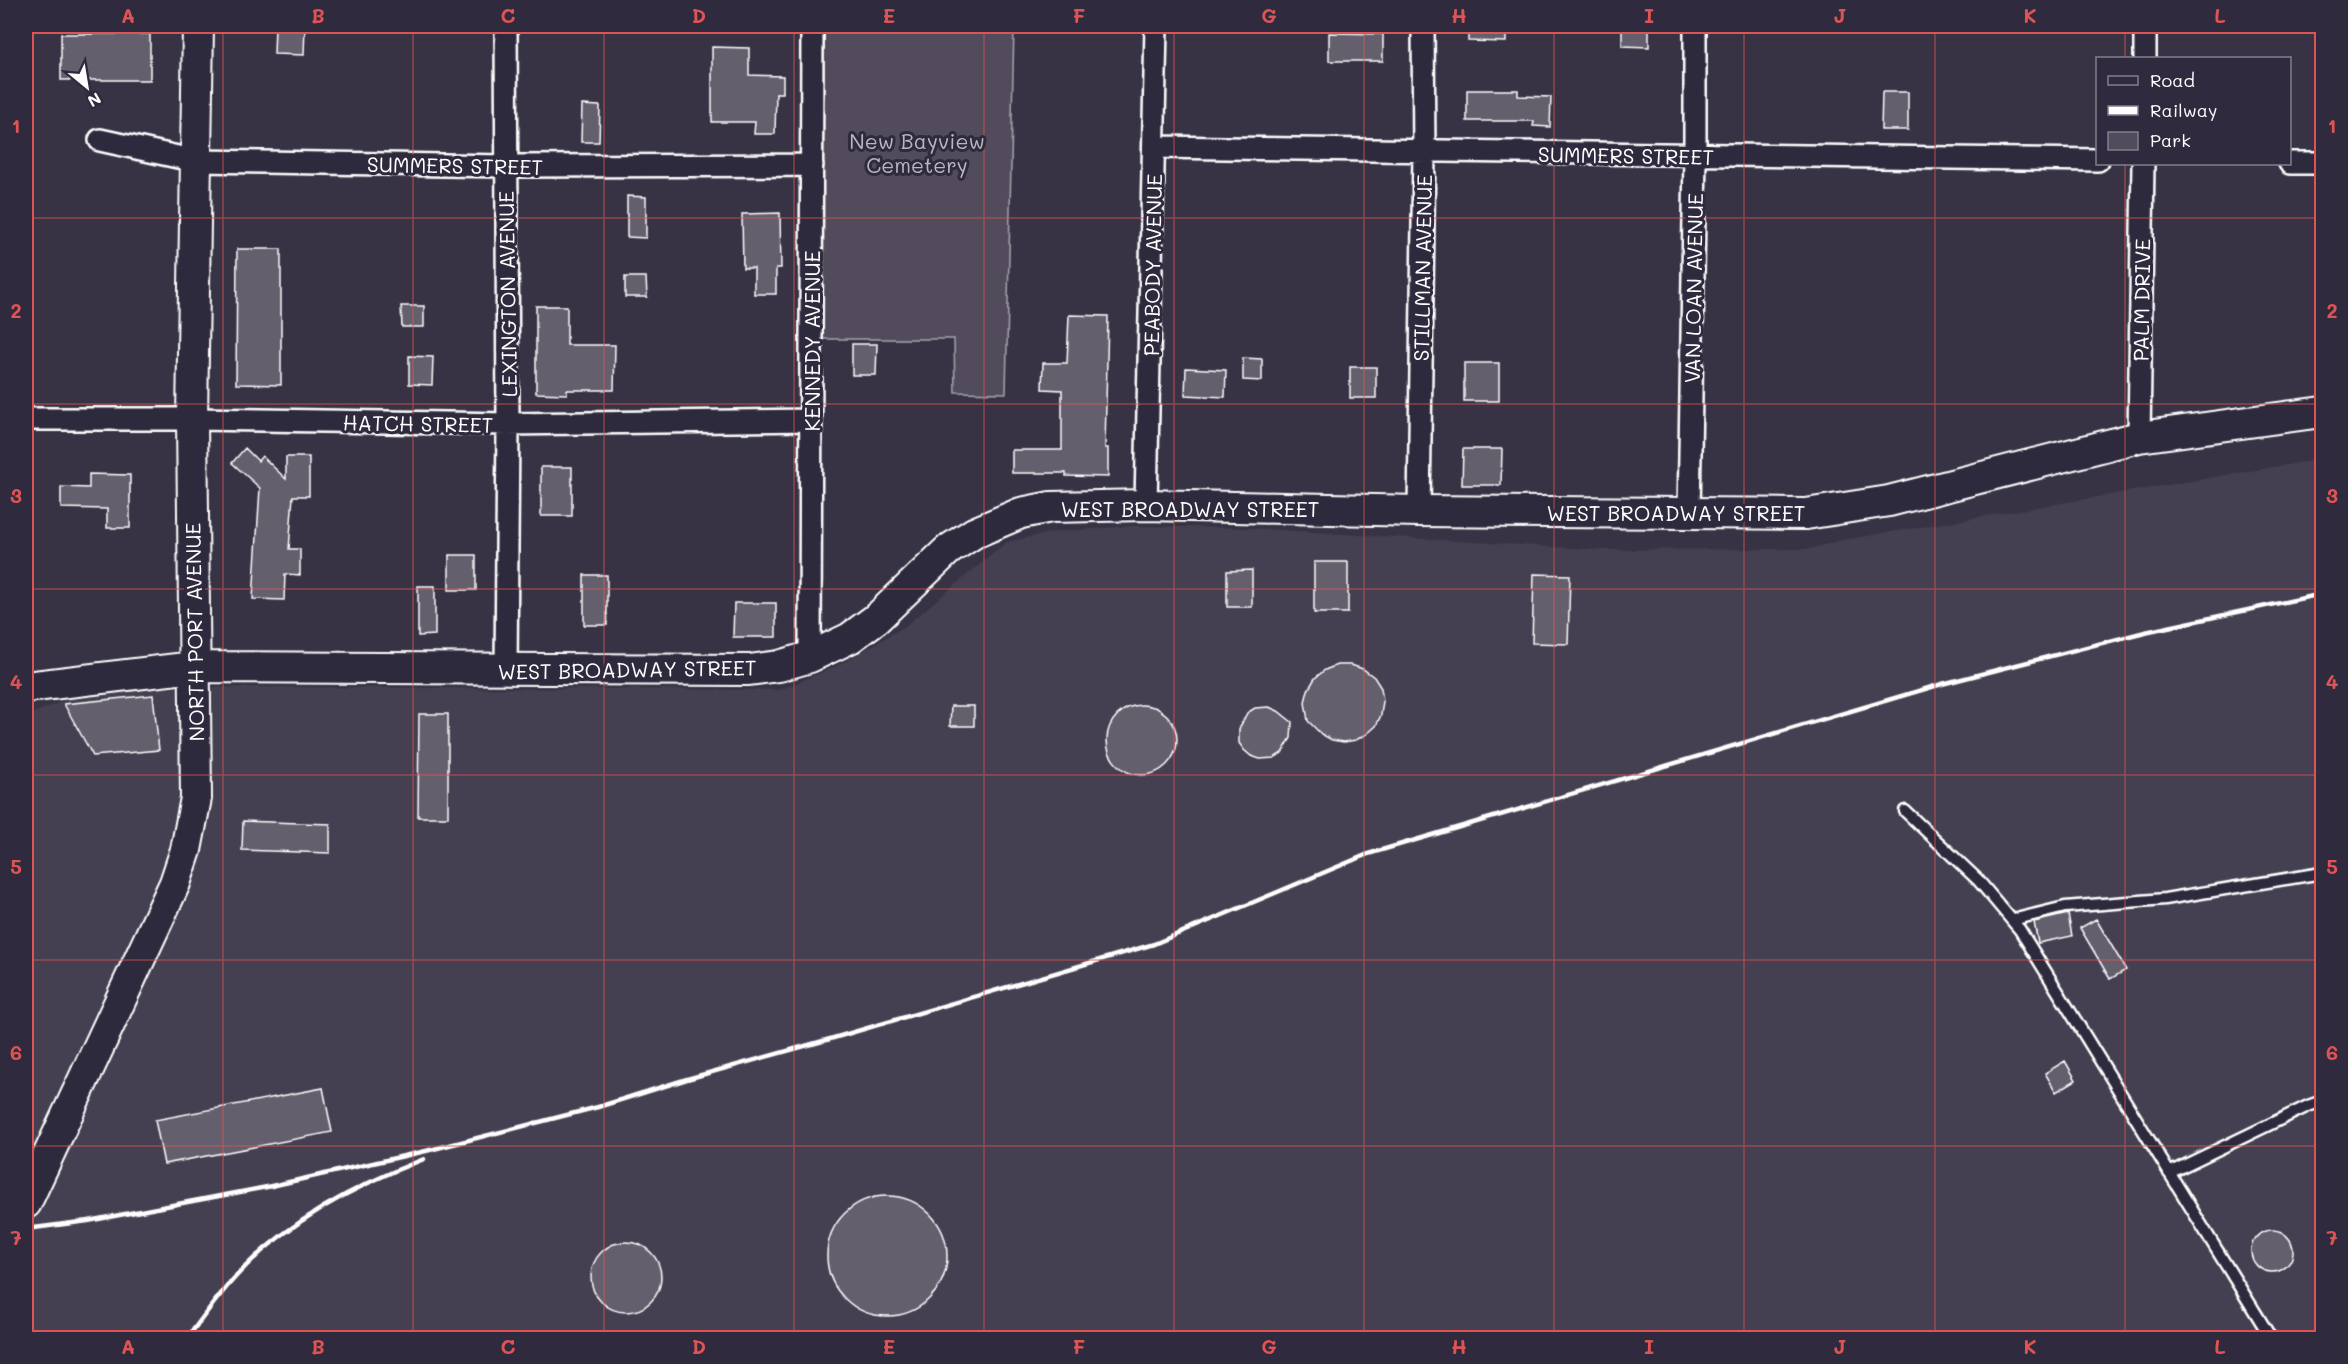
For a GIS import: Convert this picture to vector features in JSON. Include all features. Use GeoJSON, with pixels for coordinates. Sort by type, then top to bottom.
{"type":"FeatureCollection","features":[{"type":"Feature","properties":{"kind":"street","name":"NORTH PORT AVENUE"},"geometry":{"type":"LineString","coordinates":[[26,1203],[175,883],[186,850],[196,798],[192,419],[198,26]]}},
{"type":"Feature","properties":{"kind":"street","name":"LEXINGTON AVENUE"},"geometry":{"type":"LineString","coordinates":[[506,26],[508,424],[506,671]]}},
{"type":"Feature","properties":{"kind":"street","name":"KENNEDY AVENUE"},"geometry":{"type":"LineString","coordinates":[[810,657],[812,26]]}},
{"type":"Feature","properties":{"kind":"street","name":"PEABODY AVENUE"},"geometry":{"type":"LineString","coordinates":[[1146,505],[1156,26]]}},
{"type":"Feature","properties":{"kind":"street","name":"STILLMAN AVENUE"},"geometry":{"type":"LineString","coordinates":[[1419,511],[1424,152],[1423,26]]}},
{"type":"Feature","properties":{"kind":"street","name":"VAN LOAN AVENUE"},"geometry":{"type":"LineString","coordinates":[[1689,514],[1695,26]]}},
{"type":"Feature","properties":{"kind":"street"},"geometry":{"type":"LineString","coordinates":[[2145,26],[2145,57]]}},
{"type":"Feature","properties":{"kind":"street","name":"SUMMERS STREET"},"geometry":{"type":"LineString","coordinates":[[100,140],[196,161],[505,166],[812,165]]}},
{"type":"Feature","properties":{"kind":"street","name":"SUMMERS STREET"},"geometry":{"type":"LineString","coordinates":[[1155,147],[2096,160]]}},
{"type":"Feature","properties":{"kind":"street"},"geometry":{"type":"LineString","coordinates":[[2291,163],[2322,163]]}},
{"type":"Feature","properties":{"kind":"street","name":"PALM DRIVE"},"geometry":{"type":"LineString","coordinates":[[2139,437],[2143,165]]}},
{"type":"Feature","properties":{"kind":"street","name":"WEST BROADWAY STREET"},"geometry":{"type":"LineString","coordinates":[[26,687],[194,667],[506,671],[749,670],[779,666],[810,657],[850,638],[877,618],[948,550],[974,533],[1021,513],[1051,507],[1146,505],[1419,511],[1806,514],[1889,501],[2139,437],[2322,412]]}},
{"type":"Feature","properties":{"kind":"street","name":"HATCH STREET"},"geometry":{"type":"LineString","coordinates":[[26,419],[508,424],[811,420]]}},
{"type":"Feature","properties":{"kind":"lane"},"geometry":{"type":"LineString","coordinates":[[1905,811],[1978,880],[2020,930],[2271,1338]]}},
{"type":"Feature","properties":{"kind":"lane"},"geometry":{"type":"LineString","coordinates":[[2012,920],[2065,907],[2165,899],[2322,873]]}},
{"type":"Feature","properties":{"kind":"lane"},"geometry":{"type":"LineString","coordinates":[[2169,1173],[2322,1101]]}},
{"type":"Feature","properties":{"kind":"shaded area"},"geometry":{"type":"Polygon","coordinates":[[[2322,459],[2322,1338],[26,1338],[26,716],[81,694],[157,688],[278,687],[780,690],[839,665],[904,627],[1007,542],[1055,532],[1130,526],[1245,528],[1602,550],[1810,549],[1838,541],[2322,459]]]}},
{"type":"Feature","properties":{"kind":"green space","name":"New Bayview Cemetery"},"geometry":{"type":"Polygon","coordinates":[[[824,26],[1014,26],[1006,393],[955,392],[954,339],[822,339],[824,26]]]}},
{"type":"Feature","properties":{"kind":"building"},"geometry":{"type":"Polygon","coordinates":[[[275,26],[305,26],[304,55],[274,54],[275,26]]]}},
{"type":"Feature","properties":{"kind":"building"},"geometry":{"type":"Polygon","coordinates":[[[1468,26],[1506,26],[1506,42],[1468,41],[1468,26]]]}},
{"type":"Feature","properties":{"kind":"building"},"geometry":{"type":"Polygon","coordinates":[[[1622,26],[1649,26],[1649,47],[1622,46],[1622,26]]]}},
{"type":"Feature","properties":{"kind":"building"},"geometry":{"type":"Polygon","coordinates":[[[1329,33],[1383,34],[1383,61],[1329,61],[1329,33]]]}},
{"type":"Feature","properties":{"kind":"building"},"geometry":{"type":"Polygon","coordinates":[[[61,34],[150,34],[150,80],[61,80],[61,34]]]}},
{"type":"Feature","properties":{"kind":"building"},"geometry":{"type":"Polygon","coordinates":[[[712,47],[749,48],[749,75],[783,76],[783,93],[776,93],[775,134],[754,134],[755,122],[712,122],[712,47]]]}},
{"type":"Feature","properties":{"kind":"building"},"geometry":{"type":"Polygon","coordinates":[[[1467,90],[1518,90],[1518,96],[1551,97],[1550,127],[1533,126],[1534,121],[1467,121],[1467,90]]]}},
{"type":"Feature","properties":{"kind":"building"},"geometry":{"type":"Polygon","coordinates":[[[1882,92],[1908,92],[1908,130],[1881,130],[1882,92]]]}},
{"type":"Feature","properties":{"kind":"building"},"geometry":{"type":"Polygon","coordinates":[[[582,105],[600,106],[599,142],[581,142],[582,105]]]}},
{"type":"Feature","properties":{"kind":"building"},"geometry":{"type":"Polygon","coordinates":[[[627,196],[646,197],[646,238],[627,237],[627,196]]]}},
{"type":"Feature","properties":{"kind":"building"},"geometry":{"type":"Polygon","coordinates":[[[780,213],[781,268],[776,268],[776,294],[754,294],[754,268],[743,268],[742,214],[780,213]]]}},
{"type":"Feature","properties":{"kind":"building"},"geometry":{"type":"Polygon","coordinates":[[[237,249],[281,249],[281,385],[236,384],[237,249]]]}},
{"type":"Feature","properties":{"kind":"building"},"geometry":{"type":"Polygon","coordinates":[[[625,277],[646,277],[647,297],[625,297],[625,277]]]}},
{"type":"Feature","properties":{"kind":"building"},"geometry":{"type":"Polygon","coordinates":[[[401,306],[424,306],[424,327],[402,327],[401,306]]]}},
{"type":"Feature","properties":{"kind":"building"},"geometry":{"type":"Polygon","coordinates":[[[536,306],[567,306],[567,345],[615,345],[614,390],[567,390],[567,394],[536,393],[536,306]]]}},
{"type":"Feature","properties":{"kind":"building"},"geometry":{"type":"Polygon","coordinates":[[[1069,315],[1108,316],[1105,448],[1108,448],[1108,477],[1066,476],[1066,473],[1012,473],[1012,450],[1062,450],[1062,390],[1042,389],[1043,363],[1067,363],[1069,315]]]}},
{"type":"Feature","properties":{"kind":"building"},"geometry":{"type":"Polygon","coordinates":[[[852,344],[877,344],[876,375],[852,375],[852,344]]]}},
{"type":"Feature","properties":{"kind":"building"},"geometry":{"type":"Polygon","coordinates":[[[409,356],[433,357],[432,385],[409,384],[409,356]]]}},
{"type":"Feature","properties":{"kind":"building"},"geometry":{"type":"Polygon","coordinates":[[[1243,358],[1262,359],[1262,381],[1243,380],[1243,358]]]}},
{"type":"Feature","properties":{"kind":"building"},"geometry":{"type":"Polygon","coordinates":[[[1464,363],[1499,363],[1499,401],[1464,401],[1464,363]]]}},
{"type":"Feature","properties":{"kind":"building"},"geometry":{"type":"Polygon","coordinates":[[[1350,367],[1376,367],[1376,398],[1350,398],[1350,367]]]}},
{"type":"Feature","properties":{"kind":"building"},"geometry":{"type":"Polygon","coordinates":[[[1186,368],[1226,370],[1225,397],[1185,395],[1186,368]]]}},
{"type":"Feature","properties":{"kind":"building"},"geometry":{"type":"Polygon","coordinates":[[[245,448],[258,461],[262,456],[286,479],[286,457],[309,457],[309,496],[293,496],[289,549],[300,549],[300,575],[285,574],[284,600],[253,599],[260,488],[232,463],[245,448]]]}},
{"type":"Feature","properties":{"kind":"building"},"geometry":{"type":"Polygon","coordinates":[[[1463,449],[1502,449],[1501,485],[1462,485],[1463,449]]]}},
{"type":"Feature","properties":{"kind":"building"},"geometry":{"type":"Polygon","coordinates":[[[541,467],[572,467],[572,516],[541,516],[541,467]]]}},
{"type":"Feature","properties":{"kind":"building"},"geometry":{"type":"Polygon","coordinates":[[[89,474],[130,475],[130,528],[107,528],[107,509],[61,508],[61,487],[89,488],[89,474]]]}},
{"type":"Feature","properties":{"kind":"building"},"geometry":{"type":"Polygon","coordinates":[[[449,555],[476,555],[476,590],[449,590],[449,555]]]}},
{"type":"Feature","properties":{"kind":"building"},"geometry":{"type":"Polygon","coordinates":[[[1314,562],[1348,562],[1348,613],[1314,613],[1314,562]]]}},
{"type":"Feature","properties":{"kind":"building"},"geometry":{"type":"Polygon","coordinates":[[[1252,570],[1252,607],[1227,607],[1227,571],[1252,570]]]}},
{"type":"Feature","properties":{"kind":"building"},"geometry":{"type":"Polygon","coordinates":[[[1534,574],[1570,575],[1568,644],[1532,643],[1534,574]]]}},
{"type":"Feature","properties":{"kind":"building"},"geometry":{"type":"Polygon","coordinates":[[[584,575],[607,575],[607,625],[584,625],[584,575]]]}},
{"type":"Feature","properties":{"kind":"building"},"geometry":{"type":"Polygon","coordinates":[[[418,586],[435,586],[435,635],[418,636],[418,586]]]}},
{"type":"Feature","properties":{"kind":"building"},"geometry":{"type":"Polygon","coordinates":[[[734,603],[776,603],[776,637],[733,637],[734,603]]]}},
{"type":"Feature","properties":{"kind":"building"},"geometry":{"type":"Polygon","coordinates":[[[1337,665],[1351,665],[1363,669],[1374,677],[1381,688],[1383,701],[1381,715],[1376,726],[1356,740],[1344,742],[1332,740],[1321,734],[1308,721],[1305,702],[1308,690],[1315,678],[1325,670],[1337,665]]]}},
{"type":"Feature","properties":{"kind":"building"},"geometry":{"type":"Polygon","coordinates":[[[153,695],[159,750],[93,756],[64,704],[153,695]]]}},
{"type":"Feature","properties":{"kind":"building"},"geometry":{"type":"Polygon","coordinates":[[[1142,705],[1155,708],[1167,715],[1174,727],[1177,740],[1174,753],[1167,765],[1155,772],[1142,775],[1129,772],[1117,765],[1110,753],[1107,740],[1110,727],[1117,715],[1129,708],[1142,705]]]}},
{"type":"Feature","properties":{"kind":"building"},"geometry":{"type":"Polygon","coordinates":[[[951,706],[974,706],[974,726],[950,726],[951,706]]]}},
{"type":"Feature","properties":{"kind":"building"},"geometry":{"type":"Polygon","coordinates":[[[1269,707],[1292,722],[1291,738],[1282,753],[1274,758],[1260,759],[1251,756],[1239,743],[1239,729],[1247,713],[1255,708],[1269,707]]]}},
{"type":"Feature","properties":{"kind":"building"},"geometry":{"type":"Polygon","coordinates":[[[419,714],[448,714],[448,817],[418,817],[419,714]]]}},
{"type":"Feature","properties":{"kind":"building"},"geometry":{"type":"Polygon","coordinates":[[[243,821],[330,824],[330,853],[242,850],[243,821]]]}},
{"type":"Feature","properties":{"kind":"building"},"geometry":{"type":"Polygon","coordinates":[[[2068,914],[2072,936],[2038,943],[2034,922],[2068,914]]]}},
{"type":"Feature","properties":{"kind":"building"},"geometry":{"type":"Polygon","coordinates":[[[2096,919],[2126,970],[2110,979],[2080,928],[2096,919]]]}},
{"type":"Feature","properties":{"kind":"building"},"geometry":{"type":"Polygon","coordinates":[[[2065,1061],[2076,1080],[2056,1092],[2045,1073],[2065,1061]]]}},
{"type":"Feature","properties":{"kind":"building"},"geometry":{"type":"Polygon","coordinates":[[[323,1088],[332,1132],[164,1164],[155,1120],[323,1088]]]}},
{"type":"Feature","properties":{"kind":"building"},"geometry":{"type":"Polygon","coordinates":[[[887,1196],[910,1201],[929,1214],[942,1233],[947,1256],[942,1279],[929,1298],[910,1311],[887,1316],[864,1311],[845,1298],[832,1279],[827,1256],[832,1233],[845,1214],[864,1201],[887,1196]]]}},
{"type":"Feature","properties":{"kind":"building"},"geometry":{"type":"Polygon","coordinates":[[[2272,1230],[2287,1236],[2293,1251],[2287,1266],[2272,1272],[2257,1266],[2251,1251],[2257,1236],[2272,1230]]]}},
{"type":"Feature","properties":{"kind":"building"},"geometry":{"type":"Polygon","coordinates":[[[626,1242],[639,1245],[651,1252],[658,1264],[661,1277],[658,1290],[651,1302],[639,1309],[626,1312],[613,1309],[601,1302],[594,1290],[591,1277],[594,1264],[601,1252],[613,1245],[626,1242]]]}},
{"type":"Feature","properties":{"kind":"railway"},"geometry":{"type":"LineString","coordinates":[[26,1229],[88,1221],[267,1187],[426,1151],[598,1107],[687,1079],[1154,944],[1368,854],[1942,684],[2145,632],[2322,594]]}},
{"type":"Feature","properties":{"kind":"railway"},"geometry":{"type":"LineString","coordinates":[[187,1338],[237,1275],[284,1233],[352,1191],[424,1159]]}}]}
